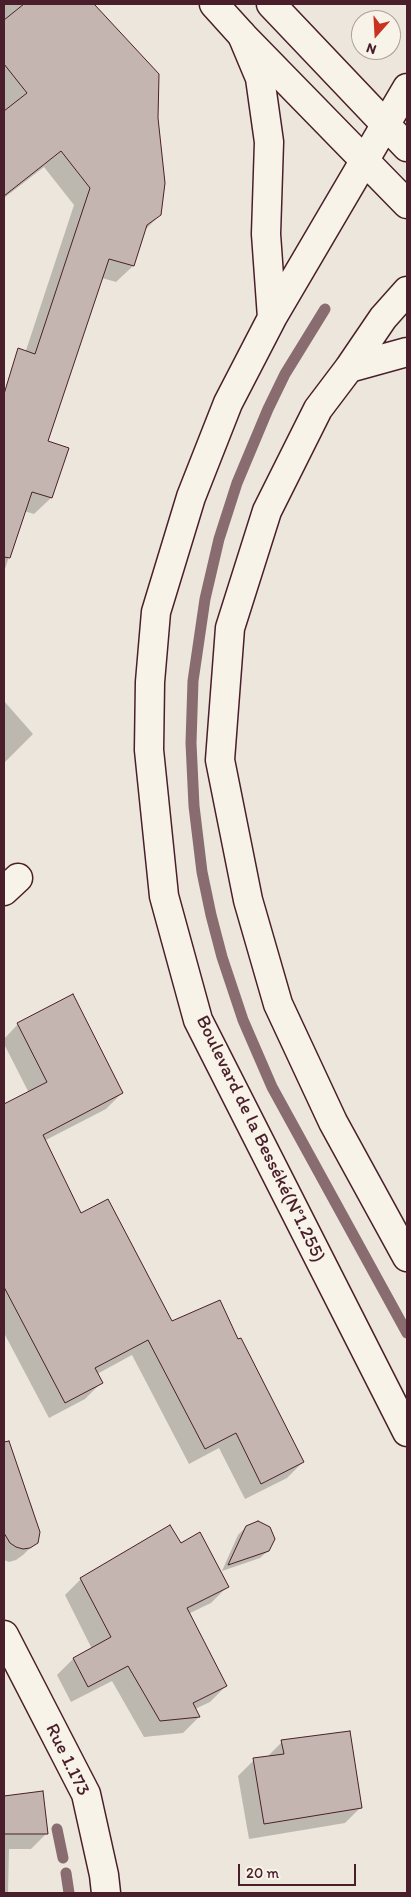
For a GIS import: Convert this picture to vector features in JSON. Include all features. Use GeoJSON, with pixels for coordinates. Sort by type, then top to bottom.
{"type":"FeatureCollection","features":[{"type":"Feature","properties":{"kind":"main road"},"geometry":{"type":"LineString","coordinates":[[214,4],[407,204]]}},
{"type":"Feature","properties":{"kind":"main road"},"geometry":{"type":"LineString","coordinates":[[270,4],[407,147]]}},
{"type":"Feature","properties":{"kind":"main road"},"geometry":{"type":"LineString","coordinates":[[242,35],[260,78],[269,142],[266,234],[272,318]]}},
{"type":"Feature","properties":{"kind":"main road","name":"Boulevard de la Besséké(N°1.255)"},"geometry":{"type":"LineString","coordinates":[[407,88],[272,318],[228,403],[191,497],[156,612],[150,682],[149,750],[164,896],[198,1020],[407,1432]]}},
{"type":"Feature","properties":{"kind":"main road"},"geometry":{"type":"LineString","coordinates":[[407,291],[383,318],[318,409],[267,511],[230,628],[220,760],[248,900],[278,1004],[333,1122],[407,1257]]}},
{"type":"Feature","properties":{"kind":"main road"},"geometry":{"type":"LineString","coordinates":[[349,368],[407,352]]}},
{"type":"Feature","properties":{"kind":"main road","name":"Rue 1.173"},"geometry":{"type":"LineString","coordinates":[[4,1635],[86,1794],[104,1875],[106,1893]]}},
{"type":"Feature","properties":{"kind":"building"},"geometry":{"type":"Polygon","coordinates":[[[24,4],[94,4],[159,74],[158,118],[165,183],[161,215],[147,225],[134,266],[109,259],[48,441],[69,448],[52,498],[32,492],[10,558],[4,557],[4,394],[18,348],[35,354],[90,188],[61,151],[4,196],[4,111],[27,93],[4,64],[4,20],[24,4]]]}},
{"type":"Feature","properties":{"kind":"building"},"geometry":{"type":"Polygon","coordinates":[[[73,994],[123,1093],[43,1135],[81,1213],[108,1199],[172,1321],[220,1300],[238,1339],[241,1338],[304,1462],[261,1484],[236,1433],[205,1449],[148,1340],[95,1368],[103,1383],[65,1403],[4,1287],[4,1104],[47,1082],[17,1023],[73,994]]]}},
{"type":"Feature","properties":{"kind":"building"},"geometry":{"type":"Polygon","coordinates":[[[9,1441],[40,1532],[38,1543],[30,1548],[16,1547],[10,1543],[4,1533],[4,1442],[9,1441]]]}},
{"type":"Feature","properties":{"kind":"building"},"geometry":{"type":"Polygon","coordinates":[[[258,1521],[270,1527],[275,1539],[269,1551],[228,1565],[246,1526],[258,1521]]]}},
{"type":"Feature","properties":{"kind":"building"},"geometry":{"type":"Polygon","coordinates":[[[170,1525],[181,1543],[200,1532],[229,1587],[187,1608],[227,1686],[193,1703],[200,1717],[160,1721],[128,1666],[88,1687],[73,1658],[111,1637],[80,1578],[170,1525]]]}},
{"type":"Feature","properties":{"kind":"building"},"geometry":{"type":"Polygon","coordinates":[[[350,1731],[362,1808],[264,1824],[253,1758],[284,1754],[281,1740],[350,1731]]]}},
{"type":"Feature","properties":{"kind":"building"},"geometry":{"type":"Polygon","coordinates":[[[43,1791],[48,1834],[4,1834],[4,1796],[43,1791]]]}},
{"type":"Feature","properties":{"kind":"waterway"},"geometry":{"type":"LineString","coordinates":[[325,309],[285,374],[268,409],[237,483],[219,539],[205,599],[193,681],[191,743],[194,806],[202,872],[211,915],[222,957],[243,1020],[272,1087],[407,1333]]}},
{"type":"Feature","properties":{"kind":"waterway"},"geometry":{"type":"LineString","coordinates":[[57,1829],[63,1858]]}},
{"type":"Feature","properties":{"kind":"waterway"},"geometry":{"type":"LineString","coordinates":[[66,1873],[69,1893]]}}]}
